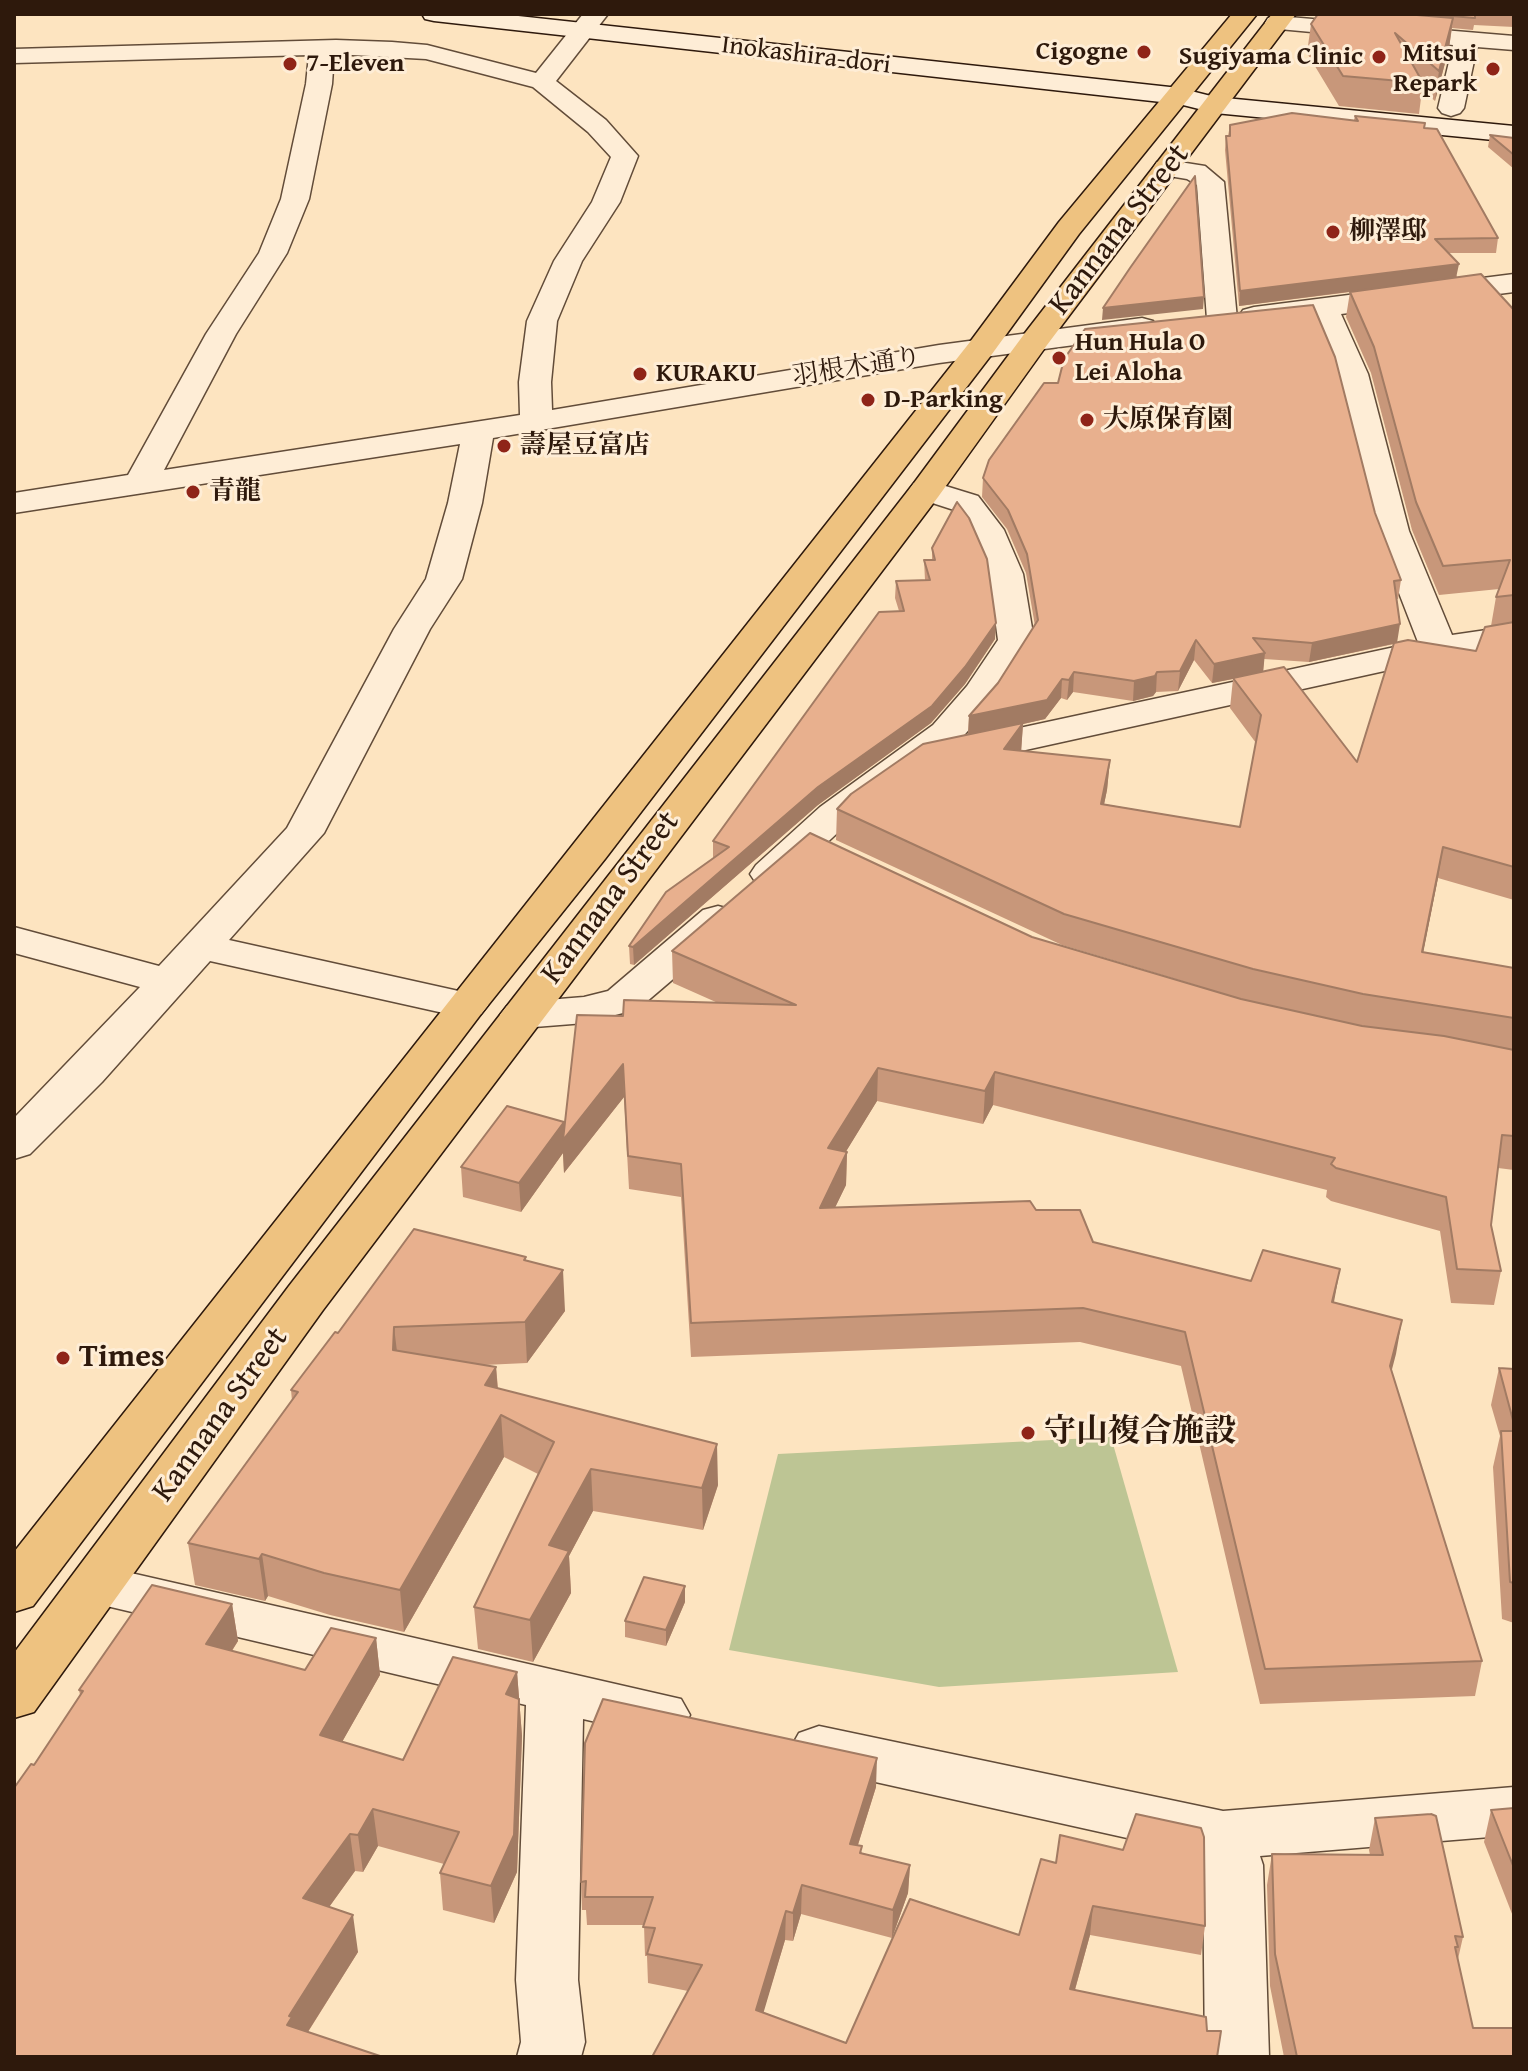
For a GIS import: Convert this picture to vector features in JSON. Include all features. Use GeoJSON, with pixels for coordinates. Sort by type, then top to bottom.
{"type":"FeatureCollection","features":[{"type":"Feature","properties":{"kind":"main road"},"geometry":{"type":"LineString","coordinates":[[1207,96],[1245,14]]}},
{"type":"Feature","properties":{"kind":"main road"},"geometry":{"type":"LineString","coordinates":[[1207,96],[1280,18]]}},
{"type":"Feature","properties":{"kind":"main road","name":"Kannana Street"},"geometry":{"type":"LineString","coordinates":[[14,1696],[306,1298],[926,490],[1036,339],[1167,168],[1207,96]]}},
{"type":"Feature","properties":{"kind":"main road","name":"Kannana Street"},"geometry":{"type":"LineString","coordinates":[[15,1588],[466,1005],[591,850],[981,348],[1069,228],[1207,96]]}},
{"type":"Feature","properties":{"kind":"street","name":"Inokashira-dori"},"geometry":{"type":"LineString","coordinates":[[434,14],[591,22],[879,65],[1207,96],[1514,134]]}},
{"type":"Feature","properties":{"kind":"street"},"geometry":{"type":"LineString","coordinates":[[1280,18],[1514,43]]}},
{"type":"Feature","properties":{"kind":"street"},"geometry":{"type":"LineString","coordinates":[[542,82],[591,22]]}},
{"type":"Feature","properties":{"kind":"street"},"geometry":{"type":"LineString","coordinates":[[1451,108],[1467,39]]}},
{"type":"Feature","properties":{"kind":"street"},"geometry":{"type":"LineString","coordinates":[[140,484],[221,334],[273,253],[295,199],[330,40]]}},
{"type":"Feature","properties":{"kind":"street"},"geometry":{"type":"LineString","coordinates":[[14,56],[330,40],[427,52],[542,82],[597,126],[625,156],[606,202],[568,261],[542,321],[535,382],[536,422]]}},
{"type":"Feature","properties":{"kind":"street","name":"Inokashira-dori"},"geometry":{"type":"LineString","coordinates":[[1207,96],[1514,114]]}},
{"type":"Feature","properties":{"kind":"street"},"geometry":{"type":"LineString","coordinates":[[1167,168],[1195,172],[1210,182],[1222,319]]}},
{"type":"Feature","properties":{"kind":"street","name":"羽根木通り"},"geometry":{"type":"LineString","coordinates":[[14,503],[478,432],[1036,339],[1324,309],[1514,283]]}},
{"type":"Feature","properties":{"kind":"street"},"geometry":{"type":"LineString","coordinates":[[1324,309],[1352,374],[1392,531],[1439,648]]}},
{"type":"Feature","properties":{"kind":"street"},"geometry":{"type":"LineString","coordinates":[[14,1144],[170,982],[304,833],[412,629],[444,579],[465,503],[478,432]]}},
{"type":"Feature","properties":{"kind":"street"},"geometry":{"type":"LineString","coordinates":[[522,1015],[585,1010],[623,1000],[805,844],[834,815],[946,733],[981,693],[1016,640],[1006,574],[987,530],[966,503],[926,490]]}},
{"type":"Feature","properties":{"kind":"street"},"geometry":{"type":"LineString","coordinates":[[909,763],[1439,648],[1514,637]]}},
{"type":"Feature","properties":{"kind":"street"},"geometry":{"type":"LineString","coordinates":[[805,844],[848,865]]}},
{"type":"Feature","properties":{"kind":"street"},"geometry":{"type":"LineString","coordinates":[[14,940],[170,982]]}},
{"type":"Feature","properties":{"kind":"street"},"geometry":{"type":"LineString","coordinates":[[202,947],[466,1005]]}},
{"type":"Feature","properties":{"kind":"street"},"geometry":{"type":"LineString","coordinates":[[96,1585],[710,1726]]}},
{"type":"Feature","properties":{"kind":"street"},"geometry":{"type":"LineString","coordinates":[[549,2057],[553,2042],[547,1980],[555,1692]]}},
{"type":"Feature","properties":{"kind":"street"},"geometry":{"type":"LineString","coordinates":[[773,1739],[1223,1835],[1514,1811]]}},
{"type":"Feature","properties":{"kind":"street"},"geometry":{"type":"LineString","coordinates":[[1223,1835],[1233,1865],[1237,2057]]}},
{"type":"Feature","properties":{"kind":"green space"},"geometry":{"type":"Polygon","coordinates":[[[1111,1437],[1178,1672],[939,1687],[729,1650],[778,1454],[1111,1437]]]}},
{"type":"Feature","properties":{"kind":"building"},"geometry":{"type":"Polygon","coordinates":[[[1318,14],[1405,14],[1453,18],[1439,71],[1395,33],[1423,83],[1343,76],[1311,24],[1318,14]]]}},
{"type":"Feature","properties":{"kind":"building"},"geometry":{"type":"Polygon","coordinates":[[[1428,14],[1475,14],[1475,18],[1428,14]]]}},
{"type":"Feature","properties":{"kind":"building"},"geometry":{"type":"Polygon","coordinates":[[[1292,113],[1358,121],[1355,116],[1425,123],[1424,128],[1437,129],[1498,238],[1435,239],[1459,264],[1240,291],[1226,136],[1230,136],[1230,125],[1292,113]]]}},
{"type":"Feature","properties":{"kind":"building"},"geometry":{"type":"Polygon","coordinates":[[[1490,135],[1514,138],[1514,155],[1490,135]]]}},
{"type":"Feature","properties":{"kind":"building"},"geometry":{"type":"Polygon","coordinates":[[[1195,176],[1204,297],[1103,308],[1130,268],[1195,176]]]}},
{"type":"Feature","properties":{"kind":"building"},"geometry":{"type":"Polygon","coordinates":[[[1481,274],[1514,310],[1514,595],[1496,597],[1510,560],[1443,566],[1416,502],[1374,347],[1350,292],[1481,274]]]}},
{"type":"Feature","properties":{"kind":"building"},"geometry":{"type":"Polygon","coordinates":[[[1313,305],[1335,357],[1375,513],[1401,580],[1394,581],[1400,624],[1312,643],[1253,638],[1265,653],[1214,664],[1196,640],[1180,671],[1157,672],[1155,676],[1134,681],[1074,672],[1069,680],[1062,679],[1047,700],[969,716],[998,683],[1038,620],[1027,554],[1008,510],[983,478],[989,460],[1044,383],[1058,383],[1064,359],[1085,329],[1313,305]]]}},
{"type":"Feature","properties":{"kind":"building"},"geometry":{"type":"Polygon","coordinates":[[[957,502],[969,518],[987,559],[996,623],[965,667],[932,706],[818,787],[633,947],[629,946],[666,892],[729,847],[713,841],[879,612],[904,611],[896,581],[930,580],[924,560],[935,560],[932,548],[957,502]]]}},
{"type":"Feature","properties":{"kind":"building"},"geometry":{"type":"Polygon","coordinates":[[[1514,622],[1514,867],[1443,847],[1422,952],[1514,968],[1514,1018],[1363,994],[1253,969],[1064,914],[837,809],[851,794],[923,744],[1023,723],[1004,749],[1110,760],[1101,804],[1240,827],[1261,715],[1233,678],[1284,667],[1357,762],[1394,643],[1408,640],[1476,651],[1485,627],[1514,622]]]}},
{"type":"Feature","properties":{"kind":"building"},"geometry":{"type":"Polygon","coordinates":[[[810,833],[1032,937],[1241,999],[1362,1026],[1444,1036],[1514,1050],[1514,1136],[1502,1135],[1491,1225],[1501,1271],[1457,1269],[1446,1197],[1336,1168],[1331,1164],[1335,1158],[995,1072],[985,1091],[878,1068],[828,1148],[847,1152],[820,1208],[1030,1201],[1036,1210],[1080,1210],[1093,1242],[1251,1281],[1263,1250],[1340,1269],[1332,1302],[1402,1320],[1390,1366],[1482,1661],[1265,1669],[1185,1332],[1083,1308],[691,1323],[681,1164],[628,1156],[623,1064],[563,1140],[577,1015],[623,1016],[624,1000],[796,1005],[672,951],[810,833]]]}},
{"type":"Feature","properties":{"kind":"building"},"geometry":{"type":"Polygon","coordinates":[[[507,1106],[564,1122],[519,1183],[461,1167],[507,1106]]]}},
{"type":"Feature","properties":{"kind":"building"},"geometry":{"type":"Polygon","coordinates":[[[414,1229],[526,1257],[524,1260],[563,1270],[525,1322],[394,1327],[393,1350],[496,1367],[485,1385],[717,1444],[702,1488],[591,1469],[549,1545],[569,1551],[530,1620],[474,1607],[554,1442],[501,1415],[400,1590],[324,1573],[262,1554],[259,1559],[188,1543],[298,1392],[291,1390],[335,1332],[338,1333],[414,1229]]]}},
{"type":"Feature","properties":{"kind":"building"},"geometry":{"type":"Polygon","coordinates":[[[1499,1368],[1514,1369],[1514,1424],[1499,1368]]]}},
{"type":"Feature","properties":{"kind":"building"},"geometry":{"type":"Polygon","coordinates":[[[1501,1431],[1514,1431],[1514,1583],[1510,1582],[1501,1431]]]}},
{"type":"Feature","properties":{"kind":"building"},"geometry":{"type":"Polygon","coordinates":[[[644,1577],[685,1586],[666,1630],[625,1621],[644,1577]]]}},
{"type":"Feature","properties":{"kind":"building"},"geometry":{"type":"Polygon","coordinates":[[[152,1585],[232,1604],[206,1644],[305,1670],[331,1628],[376,1638],[320,1735],[403,1760],[453,1657],[517,1672],[506,1694],[519,1699],[514,1835],[491,1886],[440,1873],[459,1832],[373,1809],[358,1835],[350,1834],[303,1898],[353,1915],[289,2016],[292,2017],[287,2025],[383,2057],[14,2057],[14,1788],[31,1764],[34,1765],[83,1691],[79,1690],[152,1585]]]}},
{"type":"Feature","properties":{"kind":"building"},"geometry":{"type":"Polygon","coordinates":[[[603,1699],[877,1758],[850,1844],[862,1846],[860,1853],[910,1865],[893,1910],[802,1885],[793,1913],[786,1911],[756,2010],[846,2043],[910,1899],[1019,1935],[1041,1859],[1056,1863],[1060,1835],[1123,1850],[1136,1814],[1201,1828],[1204,1837],[1205,1926],[1093,1906],[1070,1989],[1206,2017],[1207,2031],[1221,2031],[1217,2057],[652,2057],[702,1965],[647,1954],[655,1928],[643,1927],[653,1897],[585,1897],[586,1881],[581,1882],[585,1743],[603,1699]]]}},
{"type":"Feature","properties":{"kind":"building"},"geometry":{"type":"Polygon","coordinates":[[[1514,1808],[1514,1868],[1491,1810],[1514,1808]]]}},
{"type":"Feature","properties":{"kind":"building"},"geometry":{"type":"Polygon","coordinates":[[[1436,1816],[1463,1937],[1455,1936],[1458,1947],[1455,1947],[1473,2028],[1514,2028],[1514,2057],[1297,2057],[1275,1954],[1272,1854],[1383,1855],[1375,1818],[1436,1816]]]}},
{"type":"Feature","properties":{"kind":"place","name":"Cigogne"},"geometry":{"type":"Point","coordinates":[1144,52]}},
{"type":"Feature","properties":{"kind":"place","name":"Sugiyama Clinic"},"geometry":{"type":"Point","coordinates":[1379,57]}},
{"type":"Feature","properties":{"kind":"place","name":"7-Eleven"},"geometry":{"type":"Point","coordinates":[290,64]}},
{"type":"Feature","properties":{"kind":"place","name":"Mitsui Repark"},"geometry":{"type":"Point","coordinates":[1493,69]}},
{"type":"Feature","properties":{"kind":"place","name":"柳澤邸"},"geometry":{"type":"Point","coordinates":[1333,232]}},
{"type":"Feature","properties":{"kind":"place","name":"Hun Hula O Lei Aloha"},"geometry":{"type":"Point","coordinates":[1059,358]}},
{"type":"Feature","properties":{"kind":"place","name":"KURAKU"},"geometry":{"type":"Point","coordinates":[640,374]}},
{"type":"Feature","properties":{"kind":"place","name":"D-Parking"},"geometry":{"type":"Point","coordinates":[868,400]}},
{"type":"Feature","properties":{"kind":"place","name":"大原保育園"},"geometry":{"type":"Point","coordinates":[1087,420]}},
{"type":"Feature","properties":{"kind":"place","name":"壽屋豆富店"},"geometry":{"type":"Point","coordinates":[504,446]}},
{"type":"Feature","properties":{"kind":"place","name":"青龍"},"geometry":{"type":"Point","coordinates":[193,492]}},
{"type":"Feature","properties":{"kind":"place","name":"Times"},"geometry":{"type":"Point","coordinates":[63,1358]}},
{"type":"Feature","properties":{"kind":"place","name":"守山複合施設"},"geometry":{"type":"Point","coordinates":[1028,1433]}}]}
